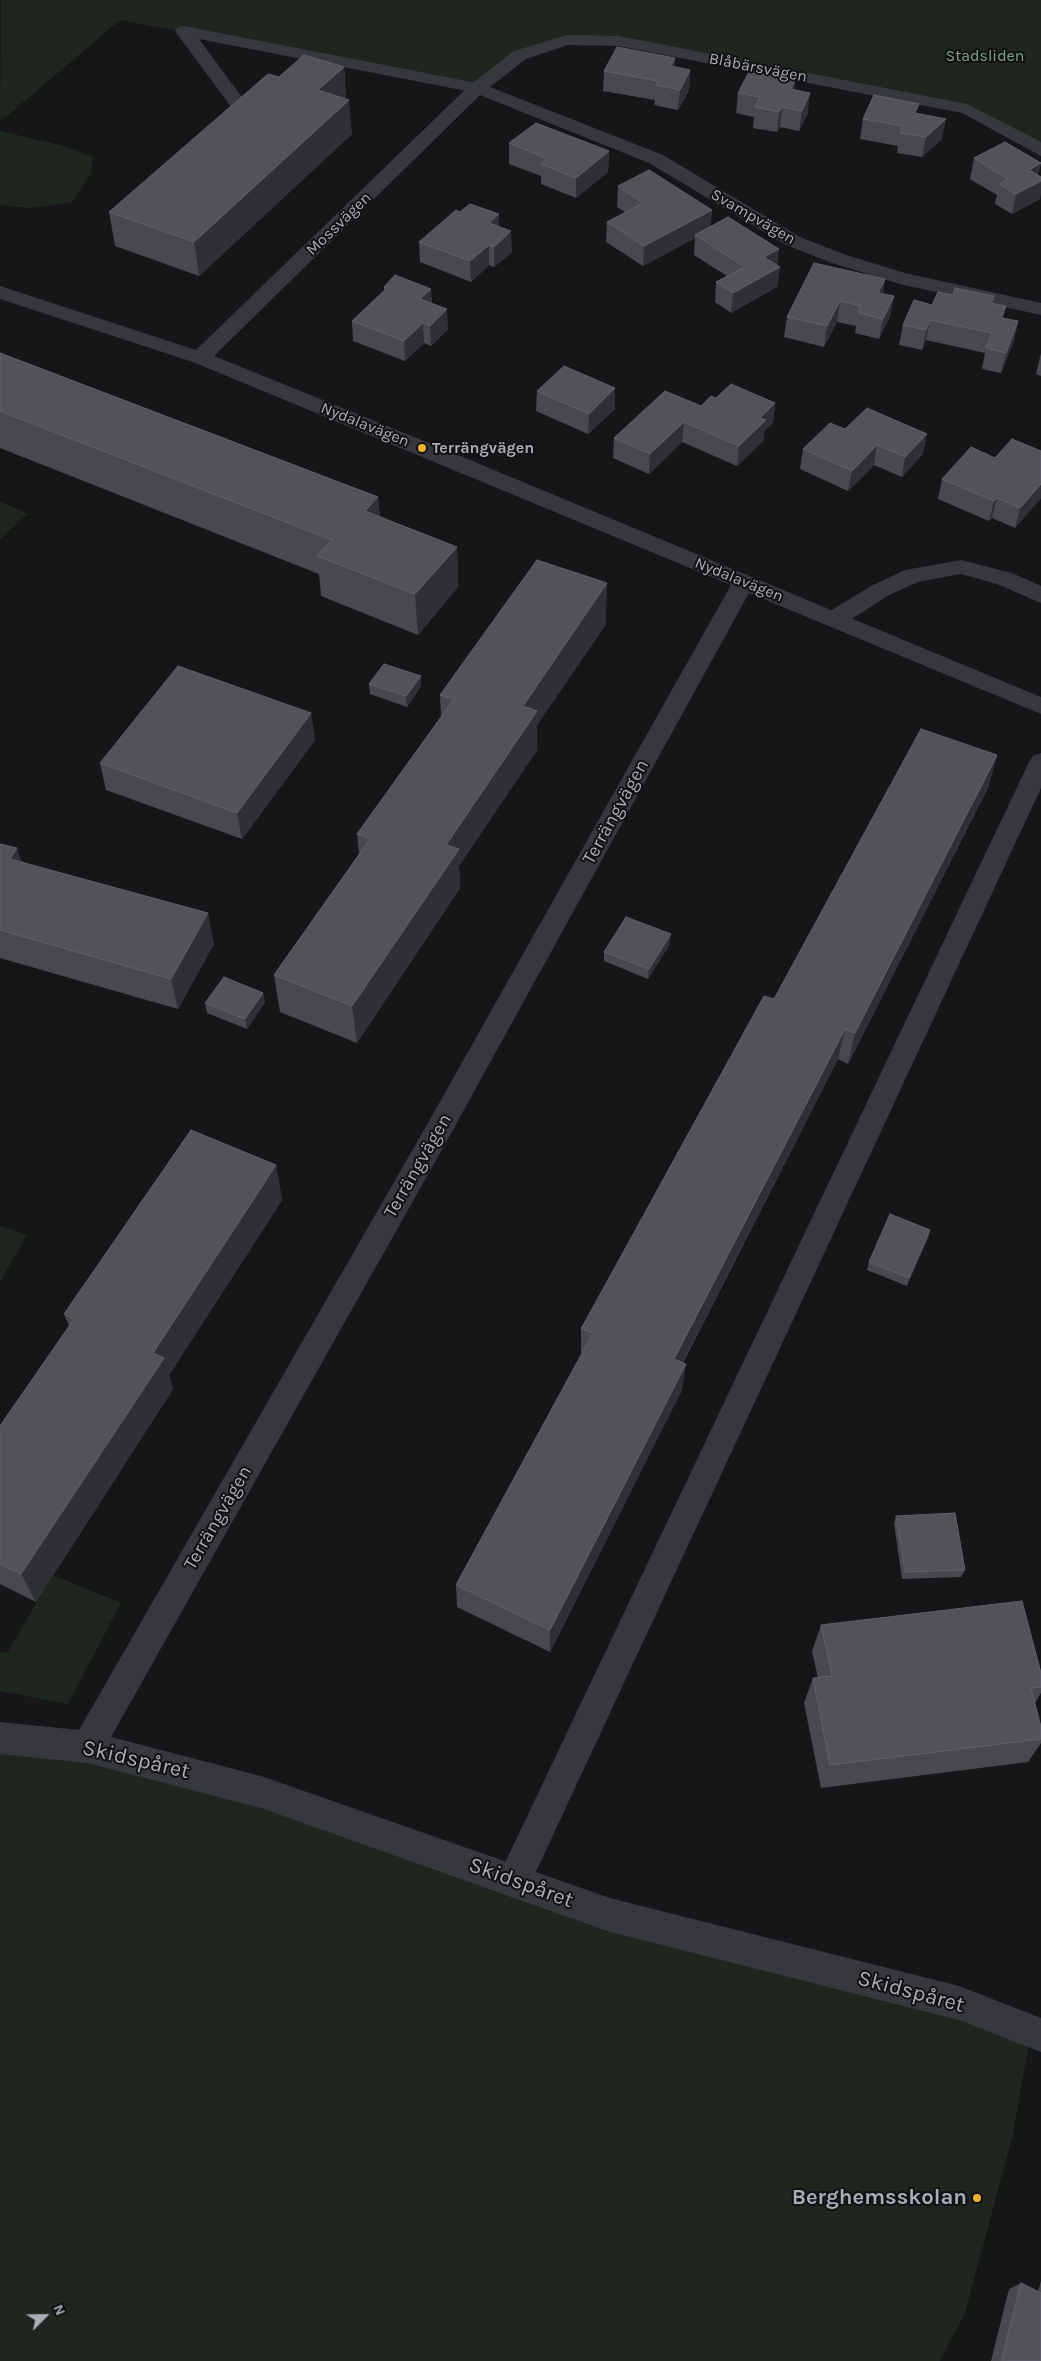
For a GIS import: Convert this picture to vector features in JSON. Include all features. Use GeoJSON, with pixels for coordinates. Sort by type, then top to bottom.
{"type":"FeatureCollection","features":[{"type":"Feature","properties":{"kind":"street","name":"Svampvägen"},"geometry":{"type":"LineString","coordinates":[[238,104],[184,31],[477,88],[656,159],[793,241],[900,278],[1041,309]]}},
{"type":"Feature","properties":{"kind":"street","name":"Blåbärsvägen"},"geometry":{"type":"LineString","coordinates":[[477,88],[520,55],[566,40],[619,41],[967,109],[1041,150]]}},
{"type":"Feature","properties":{"kind":"street","name":"Mossvägen"},"geometry":{"type":"LineString","coordinates":[[200,358],[477,88]]}},
{"type":"Feature","properties":{"kind":"street","name":"Nydalavägen"},"geometry":{"type":"LineString","coordinates":[[0,292],[200,358],[422,448],[1041,706]]}},
{"type":"Feature","properties":{"kind":"street"},"geometry":{"type":"LineString","coordinates":[[835,619],[879,591],[913,575],[960,567],[1004,578],[1041,595]]}},
{"type":"Feature","properties":{"kind":"street","name":"Terrängvägen"},"geometry":{"type":"LineString","coordinates":[[87,1747],[439,1129],[744,582]]}},
{"type":"Feature","properties":{"kind":"street"},"geometry":{"type":"LineString","coordinates":[[514,1881],[1041,762]]}},
{"type":"Feature","properties":{"kind":"street","name":"Skidspåret"},"geometry":{"type":"LineString","coordinates":[[0,1738],[87,1747],[261,1792],[610,1915],[959,2002],[1041,2035]]}},
{"type":"Feature","properties":{"kind":"green space","name":"Stadsliden"},"geometry":{"type":"Polygon","coordinates":[[[1,0],[1041,0],[1041,150],[967,109],[619,41],[567,40],[520,55],[477,88],[120,20],[0,122],[1,0]]]}},
{"type":"Feature","properties":{"kind":"green space"},"geometry":{"type":"Polygon","coordinates":[[[0,131],[64,146],[93,157],[91,174],[72,202],[30,208],[0,205],[0,131]]]}},
{"type":"Feature","properties":{"kind":"green space"},"geometry":{"type":"Polygon","coordinates":[[[0,501],[28,514],[0,539],[0,501]]]}},
{"type":"Feature","properties":{"kind":"green space"},"geometry":{"type":"Polygon","coordinates":[[[0,1226],[27,1235],[0,1282],[0,1226]]]}},
{"type":"Feature","properties":{"kind":"green space"},"geometry":{"type":"Polygon","coordinates":[[[53,1575],[121,1603],[68,1704],[0,1691],[0,1652],[7,1653],[53,1575]]]}},
{"type":"Feature","properties":{"kind":"green space"},"geometry":{"type":"Polygon","coordinates":[[[0,1738],[87,1747],[1031,2032],[1013,2134],[965,2313],[940,2361],[0,2361],[0,1738]]]}},
{"type":"Feature","properties":{"kind":"building"},"geometry":{"type":"Polygon","coordinates":[[[617,47],[675,58],[671,66],[690,70],[680,90],[656,85],[658,81],[604,71],[617,47]]]}},
{"type":"Feature","properties":{"kind":"building"},"geometry":{"type":"Polygon","coordinates":[[[304,55],[344,67],[318,90],[349,100],[194,242],[109,212],[268,74],[279,77],[304,55]]]}},
{"type":"Feature","properties":{"kind":"building"},"geometry":{"type":"Polygon","coordinates":[[[749,72],[795,80],[791,89],[810,93],[802,111],[782,107],[779,112],[755,107],[760,97],[738,93],[749,72]]]}},
{"type":"Feature","properties":{"kind":"building"},"geometry":{"type":"Polygon","coordinates":[[[874,95],[919,104],[915,113],[946,119],[926,137],[900,133],[903,126],[863,119],[874,95]]]}},
{"type":"Feature","properties":{"kind":"building"},"geometry":{"type":"Polygon","coordinates":[[[536,123],[609,151],[576,178],[541,164],[548,159],[509,143],[536,123]]]}},
{"type":"Feature","properties":{"kind":"building"},"geometry":{"type":"Polygon","coordinates":[[[1005,142],[1041,163],[1029,170],[1041,177],[1041,181],[1016,194],[999,184],[1008,179],[974,158],[1005,142]]]}},
{"type":"Feature","properties":{"kind":"building"},"geometry":{"type":"Polygon","coordinates":[[[649,170],[712,210],[644,246],[607,222],[643,203],[618,186],[649,170]]]}},
{"type":"Feature","properties":{"kind":"building"},"geometry":{"type":"Polygon","coordinates":[[[470,204],[499,214],[489,223],[511,231],[494,247],[489,245],[470,261],[419,242],[456,210],[460,212],[470,204]]]}},
{"type":"Feature","properties":{"kind":"building"},"geometry":{"type":"Polygon","coordinates":[[[728,217],[779,249],[764,257],[780,267],[733,293],[716,282],[745,267],[695,235],[728,217]]]}},
{"type":"Feature","properties":{"kind":"building"},"geometry":{"type":"Polygon","coordinates":[[[814,263],[885,279],[878,293],[894,296],[883,319],[858,313],[861,306],[840,301],[827,326],[787,317],[814,263]]]}},
{"type":"Feature","properties":{"kind":"building"},"geometry":{"type":"Polygon","coordinates":[[[395,275],[431,289],[420,299],[447,309],[430,326],[423,323],[404,341],[352,321],[387,288],[384,287],[395,275]]]}},
{"type":"Feature","properties":{"kind":"building"},"geometry":{"type":"Polygon","coordinates":[[[955,288],[994,296],[991,303],[1006,306],[1001,318],[1018,321],[1006,353],[986,348],[992,333],[930,320],[926,330],[903,325],[914,300],[932,305],[938,292],[953,295],[955,288]]]}},
{"type":"Feature","properties":{"kind":"building"},"geometry":{"type":"Polygon","coordinates":[[[0,353],[378,497],[365,511],[457,547],[415,594],[317,556],[332,540],[0,411],[0,353]]]}},
{"type":"Feature","properties":{"kind":"building"},"geometry":{"type":"Polygon","coordinates":[[[564,366],[615,388],[589,414],[537,391],[564,366]]]}},
{"type":"Feature","properties":{"kind":"building"},"geometry":{"type":"Polygon","coordinates":[[[731,384],[775,403],[760,418],[766,420],[739,446],[684,422],[650,454],[614,438],[665,391],[701,406],[711,396],[716,398],[731,384]]]}},
{"type":"Feature","properties":{"kind":"building"},"geometry":{"type":"Polygon","coordinates":[[[867,408],[927,434],[905,457],[877,445],[852,471],[803,449],[830,423],[845,429],[867,408]]]}},
{"type":"Feature","properties":{"kind":"building"},"geometry":{"type":"Polygon","coordinates":[[[1012,439],[1041,451],[1041,484],[1020,508],[997,498],[994,501],[942,479],[971,447],[995,458],[1012,439]]]}},
{"type":"Feature","properties":{"kind":"building"},"geometry":{"type":"Polygon","coordinates":[[[537,560],[607,583],[523,706],[537,711],[446,845],[459,849],[352,1006],[274,975],[370,839],[357,834],[454,699],[440,695],[537,560]]]}},
{"type":"Feature","properties":{"kind":"building"},"geometry":{"type":"Polygon","coordinates":[[[384,664],[421,676],[406,696],[369,684],[384,664]]]}},
{"type":"Feature","properties":{"kind":"building"},"geometry":{"type":"Polygon","coordinates":[[[178,666],[311,713],[237,813],[100,763],[178,666]]]}},
{"type":"Feature","properties":{"kind":"building"},"geometry":{"type":"Polygon","coordinates":[[[921,729],[997,755],[855,1033],[845,1029],[674,1359],[686,1364],[550,1630],[456,1585],[593,1333],[581,1329],[764,996],[774,999],[921,729]]]}},
{"type":"Feature","properties":{"kind":"building"},"geometry":{"type":"Polygon","coordinates":[[[0,844],[17,848],[10,859],[208,913],[171,979],[0,930],[0,844]]]}},
{"type":"Feature","properties":{"kind":"building"},"geometry":{"type":"Polygon","coordinates":[[[626,917],[671,934],[649,969],[604,952],[626,917]]]}},
{"type":"Feature","properties":{"kind":"building"},"geometry":{"type":"Polygon","coordinates":[[[224,977],[263,993],[245,1019],[205,1003],[224,977]]]}},
{"type":"Feature","properties":{"kind":"building"},"geometry":{"type":"Polygon","coordinates":[[[191,1130],[276,1165],[153,1353],[164,1358],[21,1574],[0,1564],[0,1426],[74,1319],[64,1314],[191,1130]]]}},
{"type":"Feature","properties":{"kind":"building"},"geometry":{"type":"Polygon","coordinates":[[[890,1214],[930,1230],[909,1278],[869,1262],[890,1214]]]}},
{"type":"Feature","properties":{"kind":"building"},"geometry":{"type":"Polygon","coordinates":[[[955,1513],[965,1570],[905,1572],[896,1516],[955,1513]]]}},
{"type":"Feature","properties":{"kind":"building"},"geometry":{"type":"Polygon","coordinates":[[[1022,1601],[1041,1673],[1041,1687],[1031,1688],[1041,1727],[1041,1739],[830,1765],[813,1678],[832,1676],[821,1625],[1022,1601]]]}},
{"type":"Feature","properties":{"kind":"building"},"geometry":{"type":"Polygon","coordinates":[[[1021,2283],[1041,2293],[1041,2361],[1001,2361],[1021,2283]]]}},
{"type":"Feature","properties":{"kind":"place","name":"Terrängvägen"},"geometry":{"type":"Point","coordinates":[422,448]}},
{"type":"Feature","properties":{"kind":"place","name":"Berghemsskolan"},"geometry":{"type":"Point","coordinates":[977,2198]}}]}
